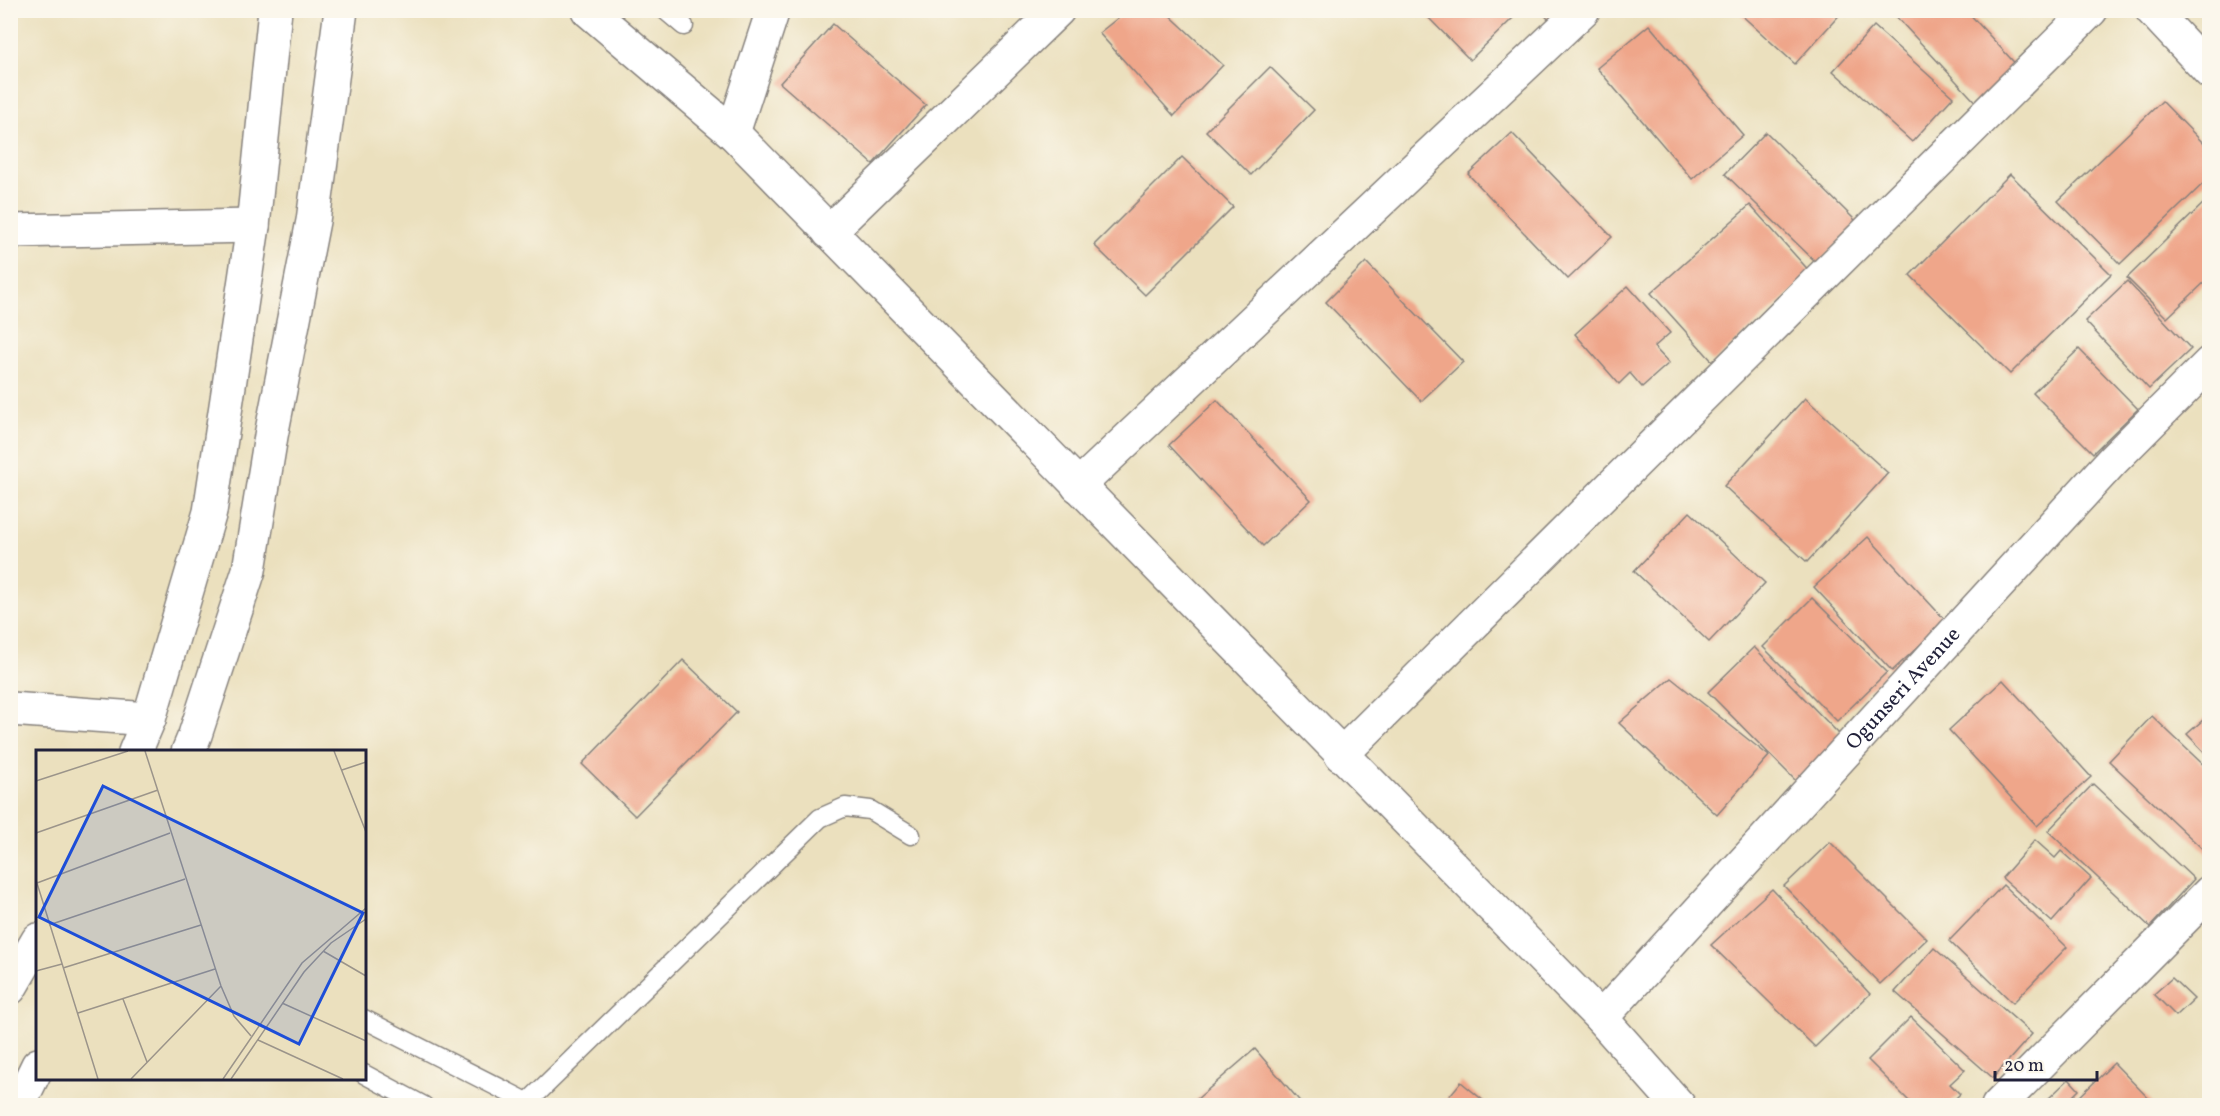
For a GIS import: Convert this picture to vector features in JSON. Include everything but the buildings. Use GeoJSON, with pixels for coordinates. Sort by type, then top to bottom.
{"type":"FeatureCollection","features":[{"type":"Feature","properties":{"kind":"street"},"geometry":{"type":"LineString","coordinates":[[136,750],[149,719],[210,512],[253,226],[275,10]]}},
{"type":"Feature","properties":{"kind":"street"},"geometry":{"type":"LineString","coordinates":[[189,750],[249,570],[271,436],[313,221],[341,10]]}},
{"type":"Feature","properties":{"kind":"street"},"geometry":{"type":"LineString","coordinates":[[588,10],[733,133],[1601,1018],[1679,1106]]}},
{"type":"Feature","properties":{"kind":"street"},"geometry":{"type":"LineString","coordinates":[[733,133],[773,10]]}},
{"type":"Feature","properties":{"kind":"street"},"geometry":{"type":"LineString","coordinates":[[830,232],[1058,10]]}},
{"type":"Feature","properties":{"kind":"street"},"geometry":{"type":"LineString","coordinates":[[1078,486],[1583,10]]}},
{"type":"Feature","properties":{"kind":"street"},"geometry":{"type":"LineString","coordinates":[[1341,755],[2091,10]]}},
{"type":"Feature","properties":{"kind":"street"},"geometry":{"type":"LineString","coordinates":[[2152,10],[2210,72]]}},
{"type":"Feature","properties":{"kind":"street"},"geometry":{"type":"LineString","coordinates":[[10,231],[253,226]]}},
{"type":"Feature","properties":{"kind":"street","name":"Ogunseri Avenue"},"geometry":{"type":"LineString","coordinates":[[1601,1018],[2113,460],[2210,363]]}},
{"type":"Feature","properties":{"kind":"street"},"geometry":{"type":"LineString","coordinates":[[10,709],[149,719]]}},
{"type":"Feature","properties":{"kind":"street"},"geometry":{"type":"LineString","coordinates":[[1998,1106],[2210,892]]}},
{"type":"Feature","properties":{"kind":"street"},"geometry":{"type":"LineString","coordinates":[[10,988],[36,942]]}},
{"type":"Feature","properties":{"kind":"street"},"geometry":{"type":"LineString","coordinates":[[18,1106],[36,1069]]}},
{"type":"Feature","properties":{"kind":"lane"},"geometry":{"type":"LineString","coordinates":[[665,10],[684,26]]}},
{"type":"Feature","properties":{"kind":"lane"},"geometry":{"type":"LineString","coordinates":[[366,1020],[529,1104],[820,818],[845,807],[870,810],[911,835]]}},
{"type":"Feature","properties":{"kind":"lane"},"geometry":{"type":"LineString","coordinates":[[366,1075],[424,1106]]}}]}
